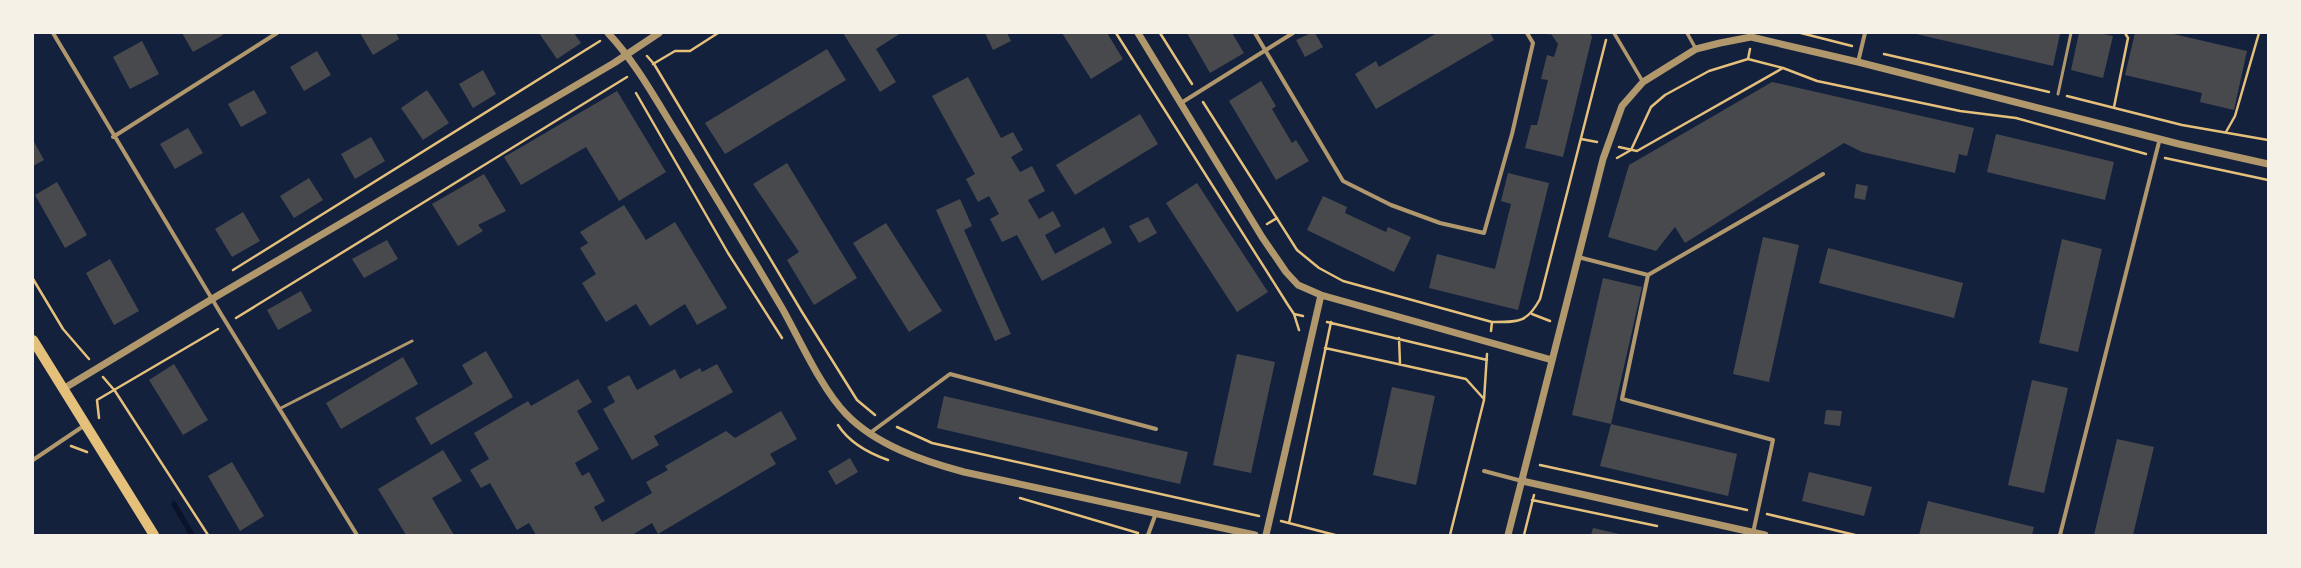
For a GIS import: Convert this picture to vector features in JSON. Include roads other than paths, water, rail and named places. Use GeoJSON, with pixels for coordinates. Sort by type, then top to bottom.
{"type":"FeatureCollection","features":[{"type":"Feature","properties":{"kind":"main road"},"geometry":{"type":"LineString","coordinates":[[33,340],[154,535]]}},
{"type":"Feature","properties":{"kind":"street"},"geometry":{"type":"LineString","coordinates":[[53,33],[113,137],[358,535]]}},
{"type":"Feature","properties":{"kind":"street"},"geometry":{"type":"LineString","coordinates":[[113,137],[277,33]]}},
{"type":"Feature","properties":{"kind":"street"},"geometry":{"type":"LineString","coordinates":[[608,33],[638,71],[754,260],[825,385],[845,413],[870,433],[933,464],[1255,535]]}},
{"type":"Feature","properties":{"kind":"street"},"geometry":{"type":"LineString","coordinates":[[63,389],[212,299],[614,63],[659,33]]}},
{"type":"Feature","properties":{"kind":"street"},"geometry":{"type":"LineString","coordinates":[[1138,33],[1262,237],[1286,272],[1298,285],[1320,295],[1552,360]]}},
{"type":"Feature","properties":{"kind":"street"},"geometry":{"type":"LineString","coordinates":[[1255,33],[1343,181],[1391,205],[1440,223],[1484,233],[1512,134],[1533,43],[1527,33]]}},
{"type":"Feature","properties":{"kind":"street"},"geometry":{"type":"LineString","coordinates":[[1181,103],[1293,33]]}},
{"type":"Feature","properties":{"kind":"street"},"geometry":{"type":"LineString","coordinates":[[1687,33],[1696,49]]}},
{"type":"Feature","properties":{"kind":"street"},"geometry":{"type":"LineString","coordinates":[[1858,62],[1865,33]]}},
{"type":"Feature","properties":{"kind":"street"},"geometry":{"type":"LineString","coordinates":[[1614,34],[1643,82]]}},
{"type":"Feature","properties":{"kind":"street"},"geometry":{"type":"LineString","coordinates":[[1508,535],[1603,159],[1622,106],[1643,82],[1696,49],[1751,38],[1858,62],[2268,164]]}},
{"type":"Feature","properties":{"kind":"street"},"geometry":{"type":"LineString","coordinates":[[2060,535],[2160,138]]}},
{"type":"Feature","properties":{"kind":"street"},"geometry":{"type":"LineString","coordinates":[[1578,257],[1648,275],[1823,174]]}},
{"type":"Feature","properties":{"kind":"street"},"geometry":{"type":"LineString","coordinates":[[1648,275],[1622,399],[1773,440],[1756,512],[1753,534]]}},
{"type":"Feature","properties":{"kind":"street"},"geometry":{"type":"LineString","coordinates":[[1266,535],[1320,295]]}},
{"type":"Feature","properties":{"kind":"street"},"geometry":{"type":"LineString","coordinates":[[870,433],[950,374],[1156,428]]}},
{"type":"Feature","properties":{"kind":"street"},"geometry":{"type":"LineString","coordinates":[[33,460],[85,425]]}},
{"type":"Feature","properties":{"kind":"street"},"geometry":{"type":"LineString","coordinates":[[1484,471],[1753,534],[1765,535]]}},
{"type":"Feature","properties":{"kind":"street"},"geometry":{"type":"LineString","coordinates":[[1148,535],[1156,513]]}},
{"type":"Feature","properties":{"kind":"lane"},"geometry":{"type":"LineString","coordinates":[[2058,94],[2071,33]]}},
{"type":"Feature","properties":{"kind":"lane"},"geometry":{"type":"LineString","coordinates":[[280,409],[412,341]]}},
{"type":"Feature","properties":{"kind":"waterway"},"geometry":{"type":"LineString","coordinates":[[174,504],[192,535]]}}]}
